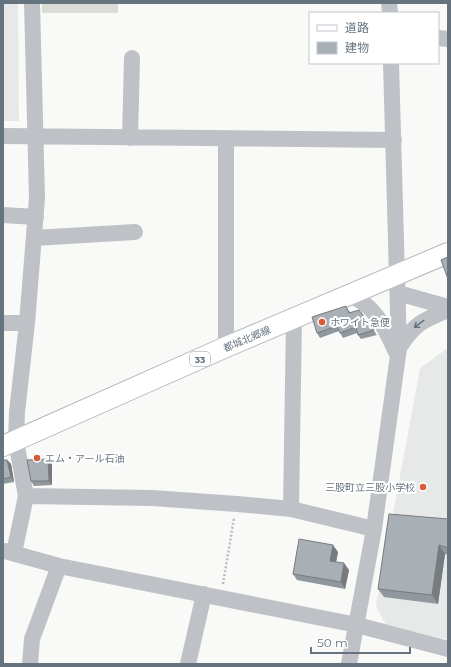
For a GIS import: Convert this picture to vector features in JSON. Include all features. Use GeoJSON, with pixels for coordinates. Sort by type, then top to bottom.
{"type":"FeatureCollection","features":[{"type":"Feature","properties":{"kind":"main road","name":"都城北郷線"},"geometry":{"type":"LineString","coordinates":[[10,443],[226,347],[348,295],[398,283],[448,253]]}},
{"type":"Feature","properties":{"kind":"street"},"geometry":{"type":"LineString","coordinates":[[32,3],[36,137],[36,217],[27,323],[10,412],[10,443],[26,496],[8,552],[59,566],[357,626],[448,649]]}},
{"type":"Feature","properties":{"kind":"street"},"geometry":{"type":"LineString","coordinates":[[130,138],[132,58]]}},
{"type":"Feature","properties":{"kind":"street"},"geometry":{"type":"LineString","coordinates":[[349,664],[374,529],[399,352],[391,64]]}},
{"type":"Feature","properties":{"kind":"street"},"geometry":{"type":"LineString","coordinates":[[3,136],[394,140]]}},
{"type":"Feature","properties":{"kind":"street"},"geometry":{"type":"LineString","coordinates":[[226,138],[226,347]]}},
{"type":"Feature","properties":{"kind":"street"},"geometry":{"type":"LineString","coordinates":[[3,215],[36,217]]}},
{"type":"Feature","properties":{"kind":"street"},"geometry":{"type":"LineString","coordinates":[[34,238],[135,232]]}},
{"type":"Feature","properties":{"kind":"street"},"geometry":{"type":"LineString","coordinates":[[398,283],[448,309]]}},
{"type":"Feature","properties":{"kind":"street"},"geometry":{"type":"LineString","coordinates":[[348,295],[359,299],[376,313],[399,352]]}},
{"type":"Feature","properties":{"kind":"street"},"geometry":{"type":"LineString","coordinates":[[399,352],[410,331],[426,319],[448,309]]}},
{"type":"Feature","properties":{"kind":"street"},"geometry":{"type":"LineString","coordinates":[[291,509],[294,319]]}},
{"type":"Feature","properties":{"kind":"street"},"geometry":{"type":"LineString","coordinates":[[3,323],[27,323]]}},
{"type":"Feature","properties":{"kind":"street"},"geometry":{"type":"LineString","coordinates":[[26,496],[144,498],[291,509],[374,529]]}},
{"type":"Feature","properties":{"kind":"street"},"geometry":{"type":"LineString","coordinates":[[30,664],[32,639],[59,566]]}},
{"type":"Feature","properties":{"kind":"street"},"geometry":{"type":"LineString","coordinates":[[188,664],[204,594]]}},
{"type":"Feature","properties":{"kind":"path"},"geometry":{"type":"LineString","coordinates":[[220,598],[237,504]]}},
{"type":"Feature","properties":{"kind":"shaded area"},"geometry":{"type":"Polygon","coordinates":[[[3,3],[18,3],[19,121],[3,121],[3,3]]]}},
{"type":"Feature","properties":{"kind":"shaded area"},"geometry":{"type":"Polygon","coordinates":[[[42,3],[118,3],[118,13],[42,13],[42,3]]]}},
{"type":"Feature","properties":{"kind":"shaded area","name":"三股町立三股小学校"},"geometry":{"type":"Polygon","coordinates":[[[448,348],[448,640],[386,625],[376,606],[420,368],[448,348]]]}},
{"type":"Feature","properties":{"kind":"building"},"geometry":{"type":"Polygon","coordinates":[[[448,257],[448,279],[441,260],[448,257]]]}},
{"type":"Feature","properties":{"kind":"building"},"geometry":{"type":"Polygon","coordinates":[[[346,306],[349,313],[359,310],[374,330],[358,335],[356,327],[340,333],[337,326],[317,333],[312,317],[346,306]]]}},
{"type":"Feature","properties":{"kind":"building"},"geometry":{"type":"Polygon","coordinates":[[[48,459],[49,481],[31,481],[27,460],[48,459]]]}},
{"type":"Feature","properties":{"kind":"building"},"geometry":{"type":"Polygon","coordinates":[[[3,460],[7,460],[11,477],[3,479],[3,460]]]}},
{"type":"Feature","properties":{"kind":"building"},"geometry":{"type":"Polygon","coordinates":[[[389,514],[448,519],[448,548],[439,545],[432,595],[378,589],[389,514]]]}},
{"type":"Feature","properties":{"kind":"building"},"geometry":{"type":"Polygon","coordinates":[[[299,539],[333,545],[330,561],[344,563],[341,582],[293,574],[299,539]]]}},
{"type":"Feature","properties":{"kind":"place","name":"ホワイト急便"},"geometry":{"type":"Point","coordinates":[322,322]}},
{"type":"Feature","properties":{"kind":"place","name":"エム・アール石油"},"geometry":{"type":"Point","coordinates":[37,458]}},
{"type":"Feature","properties":{"kind":"place","name":"三股町立三股小学校"},"geometry":{"type":"Point","coordinates":[423,487]}}]}
